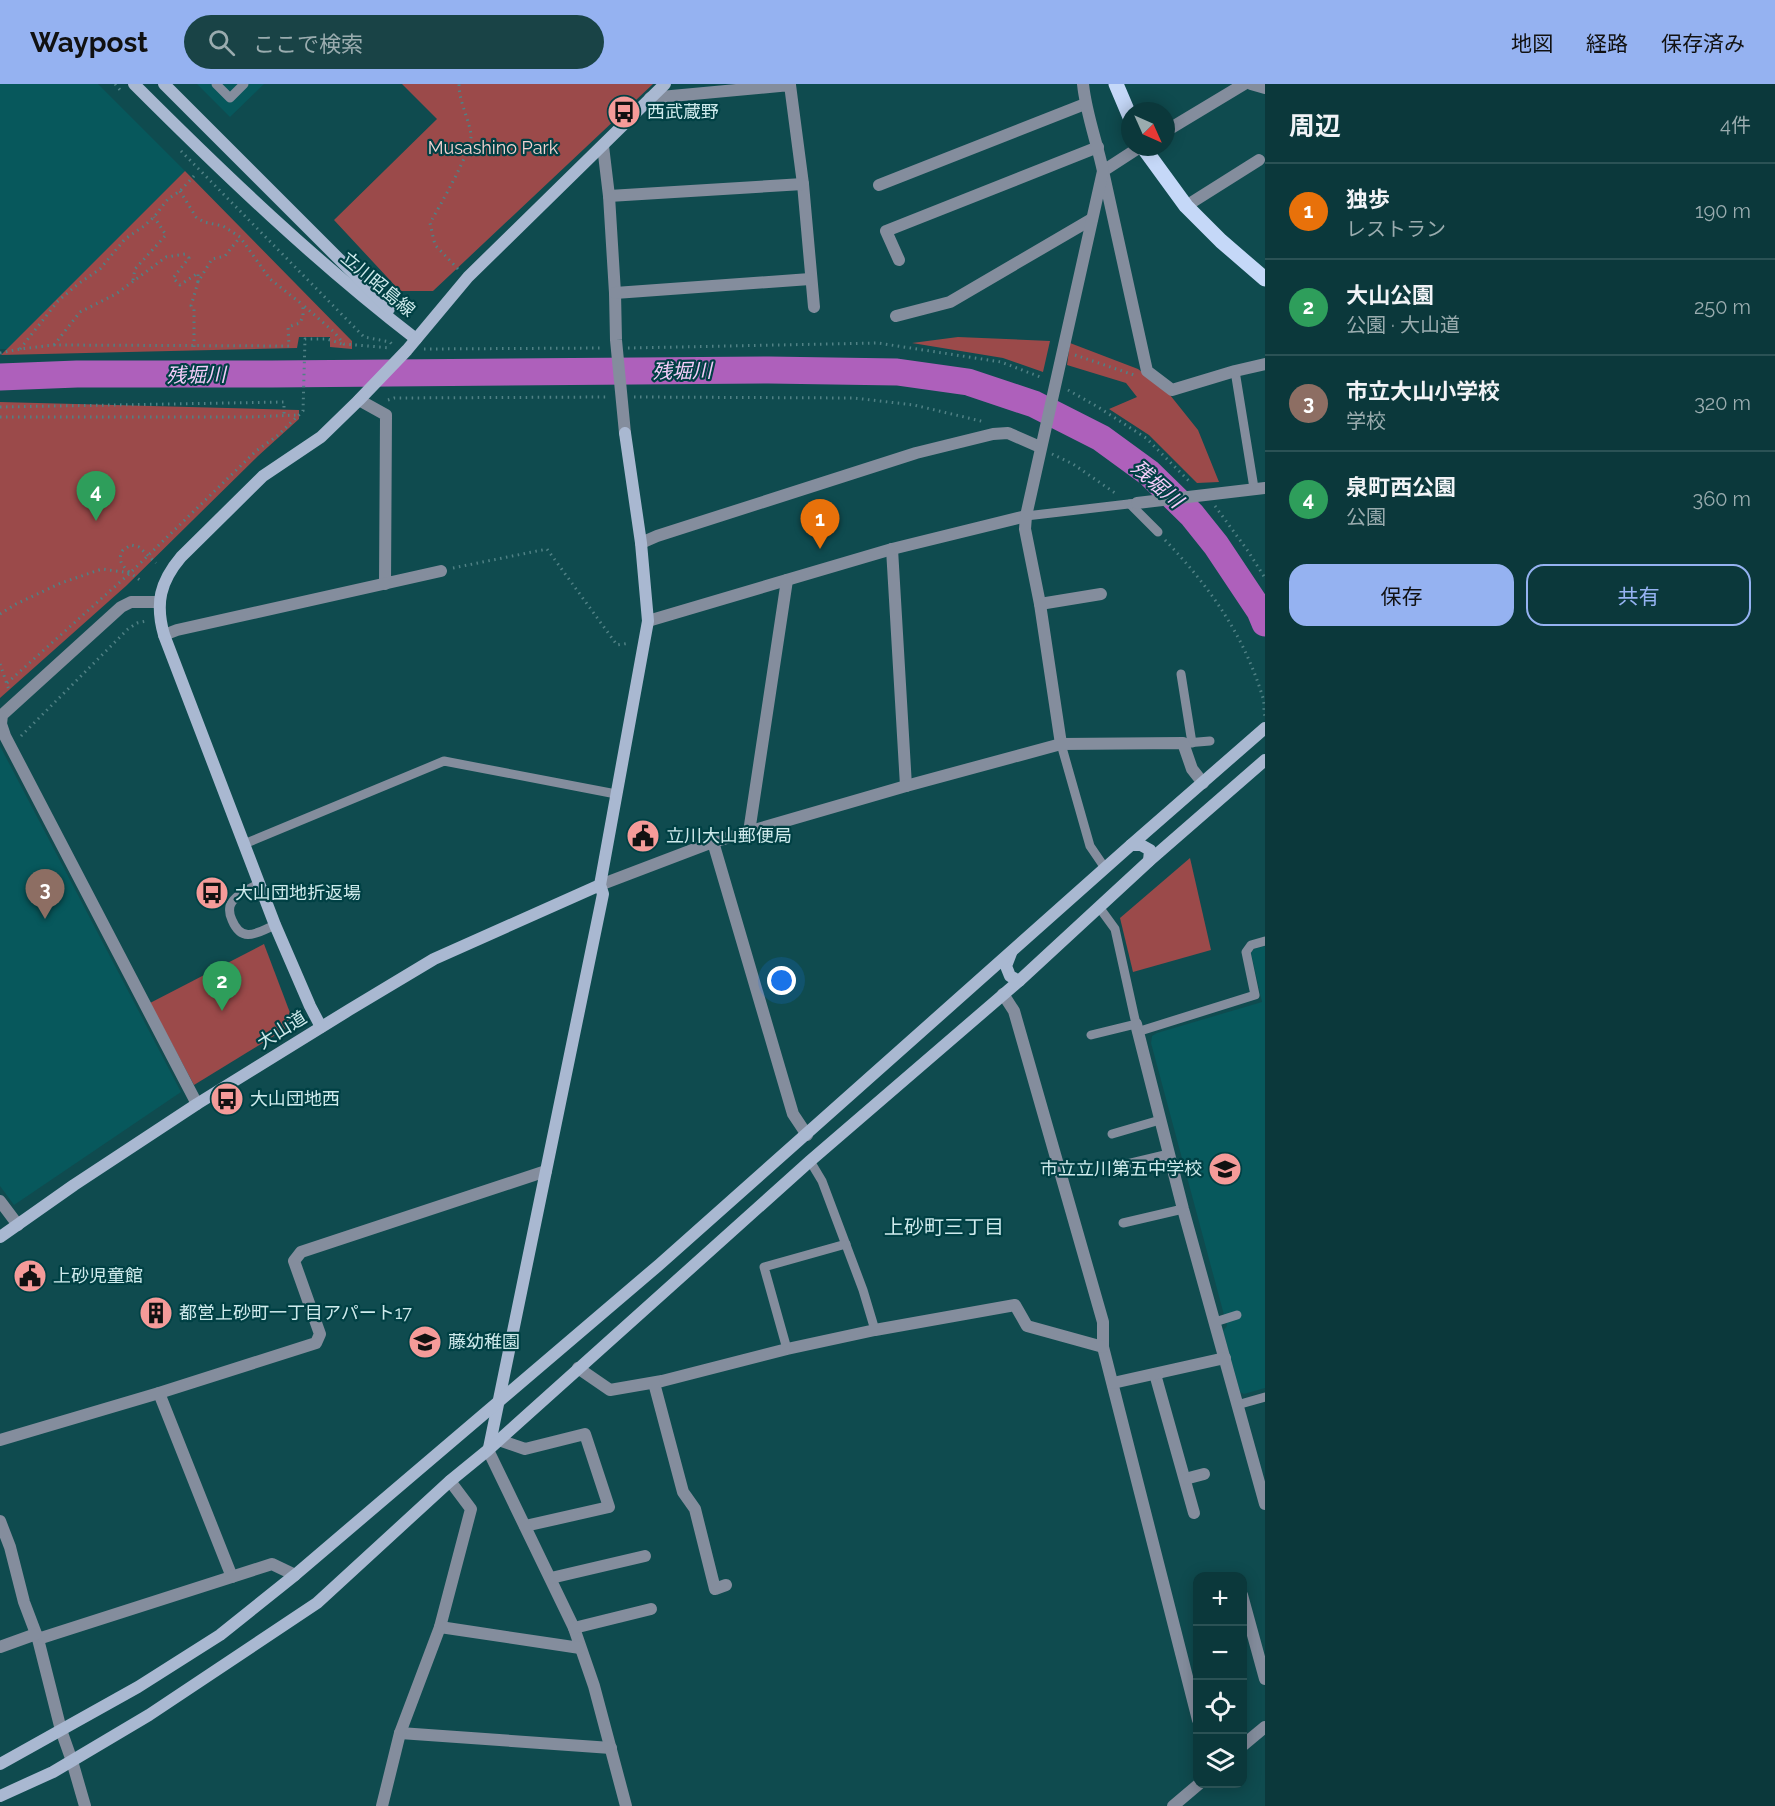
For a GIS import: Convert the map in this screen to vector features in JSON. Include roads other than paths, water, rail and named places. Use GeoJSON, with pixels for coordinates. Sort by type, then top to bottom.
{"type":"FeatureCollection","features":[{"type":"Feature","properties":{"kind":"main road"},"geometry":{"type":"LineString","coordinates":[[1116,84],[1124,102]]}},
{"type":"Feature","properties":{"kind":"main road"},"geometry":{"type":"LineString","coordinates":[[1149,156],[1186,206],[1221,241],[1265,279]]}},
{"type":"Feature","properties":{"kind":"street","name":"立川昭島線"},"geometry":{"type":"LineString","coordinates":[[134,84],[268,214],[384,315],[416,339]]}},
{"type":"Feature","properties":{"kind":"street","name":"立川昭島線"},"geometry":{"type":"LineString","coordinates":[[164,84],[416,339]]}},
{"type":"Feature","properties":{"kind":"street"},"geometry":{"type":"LineString","coordinates":[[321,1027],[275,925],[164,635],[159,619],[159,602],[164,583],[170,570],[181,557],[263,476],[321,437],[362,397],[401,349],[416,339],[468,277],[665,84]]}},
{"type":"Feature","properties":{"kind":"street"},"geometry":{"type":"LineString","coordinates":[[1083,84],[1085,104],[1098,147],[1147,370],[1172,390],[1235,370],[1265,364]]}},
{"type":"Feature","properties":{"kind":"street"},"geometry":{"type":"LineString","coordinates":[[1175,126],[1244,84]]}},
{"type":"Feature","properties":{"kind":"street"},"geometry":{"type":"LineString","coordinates":[[1251,84],[1265,88]]}},
{"type":"Feature","properties":{"kind":"street"},"geometry":{"type":"LineString","coordinates":[[650,98],[790,85],[803,184],[814,307]]}},
{"type":"Feature","properties":{"kind":"street"},"geometry":{"type":"LineString","coordinates":[[879,185],[1085,104]]}},
{"type":"Feature","properties":{"kind":"street"},"geometry":{"type":"LineString","coordinates":[[603,146],[609,196],[616,340],[641,543],[648,621],[600,885],[603,894],[488,1450],[574,1628],[594,1686],[626,1806]]}},
{"type":"Feature","properties":{"kind":"street"},"geometry":{"type":"LineString","coordinates":[[899,260],[886,231],[1098,147]]}},
{"type":"Feature","properties":{"kind":"street"},"geometry":{"type":"LineString","coordinates":[[1061,744],[1040,604],[1025,529],[1026,516],[1103,171],[1127,156]]}},
{"type":"Feature","properties":{"kind":"street"},"geometry":{"type":"LineString","coordinates":[[1186,206],[1259,160]]}},
{"type":"Feature","properties":{"kind":"street"},"geometry":{"type":"LineString","coordinates":[[1247,168],[1253,179]]}},
{"type":"Feature","properties":{"kind":"street"},"geometry":{"type":"LineString","coordinates":[[609,196],[803,184]]}},
{"type":"Feature","properties":{"kind":"street"},"geometry":{"type":"LineString","coordinates":[[896,316],[950,302],[1092,219]]}},
{"type":"Feature","properties":{"kind":"street"},"geometry":{"type":"LineString","coordinates":[[615,292],[810,279]]}},
{"type":"Feature","properties":{"kind":"street"},"geometry":{"type":"LineString","coordinates":[[362,397],[386,415],[384,584]]}},
{"type":"Feature","properties":{"kind":"street"},"geometry":{"type":"LineString","coordinates":[[641,543],[916,453],[993,434],[1008,433],[1041,444]]}},
{"type":"Feature","properties":{"kind":"street"},"geometry":{"type":"LineString","coordinates":[[1134,504],[1259,488]]}},
{"type":"Feature","properties":{"kind":"street"},"geometry":{"type":"LineString","coordinates":[[648,621],[892,549],[1026,516]]}},
{"type":"Feature","properties":{"kind":"street"},"geometry":{"type":"LineString","coordinates":[[892,549],[906,786]]}},
{"type":"Feature","properties":{"kind":"street"},"geometry":{"type":"LineString","coordinates":[[164,635],[177,630],[441,571]]}},
{"type":"Feature","properties":{"kind":"street"},"geometry":{"type":"LineString","coordinates":[[749,832],[787,580]]}},
{"type":"Feature","properties":{"kind":"street"},"geometry":{"type":"LineString","coordinates":[[1040,604],[1101,594]]}},
{"type":"Feature","properties":{"kind":"street"},"geometry":{"type":"LineString","coordinates":[[159,602],[131,602],[121,607],[1,716],[1,724],[197,1104]]}},
{"type":"Feature","properties":{"kind":"street"},"geometry":{"type":"LineString","coordinates":[[0,1764],[138,1687],[220,1635],[296,1575],[807,1135],[1265,728]]}},
{"type":"Feature","properties":{"kind":"street"},"geometry":{"type":"LineString","coordinates":[[600,885],[713,842],[1061,744],[1188,743],[1192,769],[1203,783]]}},
{"type":"Feature","properties":{"kind":"street"},"geometry":{"type":"LineString","coordinates":[[0,1796],[53,1772],[149,1715],[317,1603],[450,1481],[488,1450],[810,1161],[1018,981],[1149,861],[1265,760]]}},
{"type":"Feature","properties":{"kind":"street"},"geometry":{"type":"LineString","coordinates":[[713,842],[794,1114],[807,1135]]}},
{"type":"Feature","properties":{"kind":"street"},"geometry":{"type":"LineString","coordinates":[[1131,845],[1141,845],[1150,850],[1149,861]]}},
{"type":"Feature","properties":{"kind":"street","name":"大山道"},"geometry":{"type":"LineString","coordinates":[[0,1237],[197,1104],[434,959],[600,885]]}},
{"type":"Feature","properties":{"kind":"street"},"geometry":{"type":"LineString","coordinates":[[1012,952],[1006,966],[1010,976],[1018,981]]}},
{"type":"Feature","properties":{"kind":"street"},"geometry":{"type":"LineString","coordinates":[[1003,994],[1014,1011],[1103,1322],[1103,1347],[1193,1704]]}},
{"type":"Feature","properties":{"kind":"street"},"geometry":{"type":"LineString","coordinates":[[1137,1028],[1183,1209],[1265,1503]]}},
{"type":"Feature","properties":{"kind":"street"},"geometry":{"type":"LineString","coordinates":[[0,1440],[316,1343],[320,1334],[294,1261],[301,1252],[546,1171]]}},
{"type":"Feature","properties":{"kind":"street"},"geometry":{"type":"LineString","coordinates":[[0,1201],[18,1225]]}},
{"type":"Feature","properties":{"kind":"street"},"geometry":{"type":"LineString","coordinates":[[578,1368],[610,1390],[654,1383],[788,1349],[875,1330],[1016,1305],[1027,1326],[1103,1347]]}},
{"type":"Feature","properties":{"kind":"street"},"geometry":{"type":"LineString","coordinates":[[1113,1383],[1225,1358]]}},
{"type":"Feature","properties":{"kind":"street"},"geometry":{"type":"LineString","coordinates":[[1155,1374],[1194,1513]]}},
{"type":"Feature","properties":{"kind":"street"},"geometry":{"type":"LineString","coordinates":[[654,1383],[683,1492],[695,1509],[715,1589],[726,1585]]}},
{"type":"Feature","properties":{"kind":"street"},"geometry":{"type":"LineString","coordinates":[[159,1393],[232,1577]]}},
{"type":"Feature","properties":{"kind":"street"},"geometry":{"type":"LineString","coordinates":[[499,1440],[525,1449],[585,1434],[609,1506],[525,1526]]}},
{"type":"Feature","properties":{"kind":"street"},"geometry":{"type":"LineString","coordinates":[[1185,1479],[1204,1474]]}},
{"type":"Feature","properties":{"kind":"street"},"geometry":{"type":"LineString","coordinates":[[382,1806],[400,1733],[440,1627],[471,1509],[450,1481]]}},
{"type":"Feature","properties":{"kind":"street"},"geometry":{"type":"LineString","coordinates":[[0,1521],[37,1637],[61,1730],[85,1806]]}},
{"type":"Feature","properties":{"kind":"street"},"geometry":{"type":"LineString","coordinates":[[551,1578],[645,1556]]}},
{"type":"Feature","properties":{"kind":"street"},"geometry":{"type":"LineString","coordinates":[[0,1647],[272,1564],[296,1575]]}},
{"type":"Feature","properties":{"kind":"street"},"geometry":{"type":"LineString","coordinates":[[574,1628],[651,1609]]}},
{"type":"Feature","properties":{"kind":"street"},"geometry":{"type":"LineString","coordinates":[[1247,1612],[1265,1679]]}},
{"type":"Feature","properties":{"kind":"street"},"geometry":{"type":"LineString","coordinates":[[440,1627],[580,1648]]}},
{"type":"Feature","properties":{"kind":"street"},"geometry":{"type":"LineString","coordinates":[[1247,1742],[1265,1727]]}},
{"type":"Feature","properties":{"kind":"street"},"geometry":{"type":"LineString","coordinates":[[400,1733],[611,1748]]}},
{"type":"Feature","properties":{"kind":"street"},"geometry":{"type":"LineString","coordinates":[[1173,1806],[1194,1788]]}},
{"type":"Feature","properties":{"kind":"lane"},"geometry":{"type":"LineString","coordinates":[[216,84],[230,98],[244,84]]}},
{"type":"Feature","properties":{"kind":"lane"},"geometry":{"type":"LineString","coordinates":[[1235,370],[1259,488]]}},
{"type":"Feature","properties":{"kind":"lane"},"geometry":{"type":"LineString","coordinates":[[1026,516],[1134,504],[1158,532]]}},
{"type":"Feature","properties":{"kind":"lane"},"geometry":{"type":"LineString","coordinates":[[1181,674],[1188,743],[1210,741]]}},
{"type":"Feature","properties":{"kind":"lane"},"geometry":{"type":"LineString","coordinates":[[1061,744],[1090,846],[1106,868]]}},
{"type":"Feature","properties":{"kind":"lane"},"geometry":{"type":"LineString","coordinates":[[244,844],[444,761],[616,794]]}},
{"type":"Feature","properties":{"kind":"lane"},"geometry":{"type":"LineString","coordinates":[[260,883],[237,897],[230,906],[230,915],[236,928],[244,935],[254,934],[275,925]]}},
{"type":"Feature","properties":{"kind":"lane"},"geometry":{"type":"LineString","coordinates":[[1099,907],[1114,929],[1137,1028]]}},
{"type":"Feature","properties":{"kind":"lane"},"geometry":{"type":"LineString","coordinates":[[1091,1035],[1137,1028],[1255,995],[1246,952],[1251,945],[1265,941]]}},
{"type":"Feature","properties":{"kind":"lane"},"geometry":{"type":"LineString","coordinates":[[1112,1134],[1160,1120]]}},
{"type":"Feature","properties":{"kind":"lane"},"geometry":{"type":"LineString","coordinates":[[1127,1164],[1169,1154]]}},
{"type":"Feature","properties":{"kind":"lane"},"geometry":{"type":"LineString","coordinates":[[810,1161],[822,1181],[863,1290],[875,1330]]}},
{"type":"Feature","properties":{"kind":"lane"},"geometry":{"type":"LineString","coordinates":[[1123,1223],[1183,1209]]}},
{"type":"Feature","properties":{"kind":"lane"},"geometry":{"type":"LineString","coordinates":[[788,1349],[764,1267],[846,1244]]}},
{"type":"Feature","properties":{"kind":"lane"},"geometry":{"type":"LineString","coordinates":[[1215,1322],[1237,1315]]}},
{"type":"Feature","properties":{"kind":"lane"},"geometry":{"type":"LineString","coordinates":[[1237,1405],[1265,1397]]}},
{"type":"Feature","properties":{"kind":"waterway","name":"残堀川"},"geometry":{"type":"LineString","coordinates":[[0,377],[77,374],[769,370],[897,372],[968,382],[1034,404],[1101,438],[1149,473],[1192,515],[1216,545],[1260,611],[1265,623]]}},
{"type":"Feature","properties":{"kind":"place","name":"西武蔵野"},"geometry":{"type":"Point","coordinates":[624,112]}},
{"type":"Feature","properties":{"kind":"place","name":"泉町西公園"},"geometry":{"type":"Point","coordinates":[96,521]}},
{"type":"Feature","properties":{"kind":"place","name":"独歩"},"geometry":{"type":"Point","coordinates":[820,549]}},
{"type":"Feature","properties":{"kind":"place","name":"立川大山郵便局"},"geometry":{"type":"Point","coordinates":[643,836]}},
{"type":"Feature","properties":{"kind":"place","name":"大山団地折返場"},"geometry":{"type":"Point","coordinates":[212,893]}},
{"type":"Feature","properties":{"kind":"place","name":"市立大山小学校"},"geometry":{"type":"Point","coordinates":[45,919]}},
{"type":"Feature","properties":{"kind":"place","name":"大山公園"},"geometry":{"type":"Point","coordinates":[222,1011]}},
{"type":"Feature","properties":{"kind":"place","name":"大山団地西"},"geometry":{"type":"Point","coordinates":[227,1099]}},
{"type":"Feature","properties":{"kind":"place","name":"市立立川第五中学校"},"geometry":{"type":"Point","coordinates":[1225,1169]}},
{"type":"Feature","properties":{"kind":"place","name":"上砂児童館"},"geometry":{"type":"Point","coordinates":[30,1276]}},
{"type":"Feature","properties":{"kind":"place","name":"都営上砂町一丁目アパート17"},"geometry":{"type":"Point","coordinates":[156,1313]}},
{"type":"Feature","properties":{"kind":"place","name":"藤幼稚園"},"geometry":{"type":"Point","coordinates":[425,1342]}},
{"type":"Feature","properties":{"kind":"district","name":"上砂町三丁目"},"geometry":{"type":"Point","coordinates":[944,1227]}},
{"type":"Feature","properties":{"kind":"park label","name":"Musashino Park"},"geometry":{"type":"Point","coordinates":[493,148]}}]}
